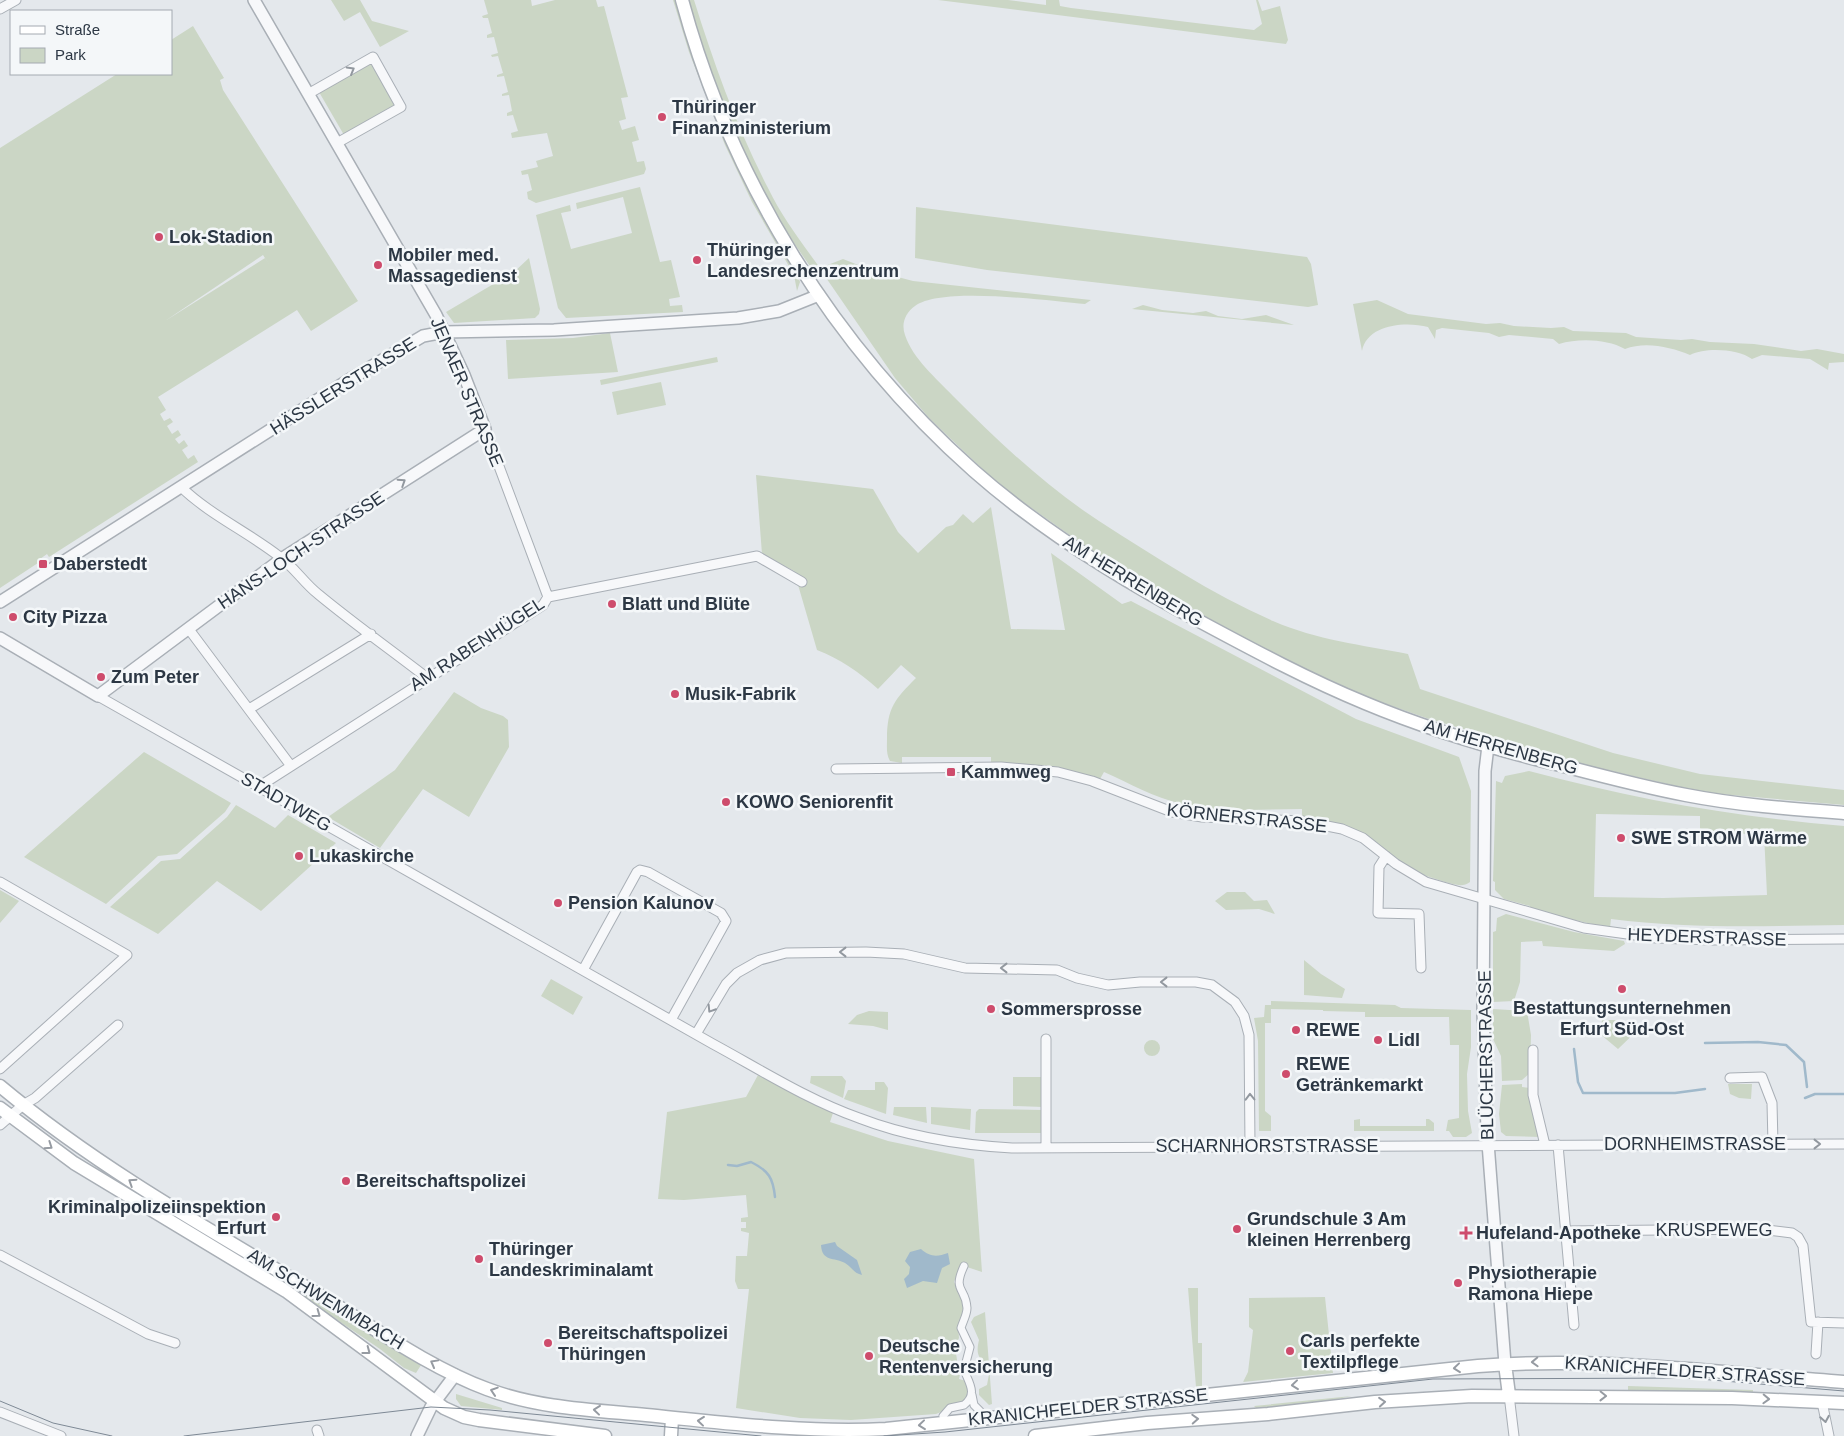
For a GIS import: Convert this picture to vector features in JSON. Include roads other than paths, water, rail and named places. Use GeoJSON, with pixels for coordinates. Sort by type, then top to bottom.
{"type":"FeatureCollection","features":[{"type":"Feature","properties":{"kind":"main road","name":"AM HERRENBERG"},"geometry":{"type":"LineString","coordinates":[[682,0],[712,89],[751,183],[774,226],[819,295],[873,365],[929,428],[996,489],[1047,528],[1165,603],[1263,656],[1388,712],[1488,746],[1688,796],[1844,812]]}},
{"type":"Feature","properties":{"kind":"main road","name":"AM SCHWEMMBACH"},"geometry":{"type":"LineString","coordinates":[[0,1086],[23,1105],[286,1291],[435,1401]]}},
{"type":"Feature","properties":{"kind":"main road","name":"AM SCHWEMMBACH"},"geometry":{"type":"LineString","coordinates":[[3,1117],[74,1163],[455,1375]]}},
{"type":"Feature","properties":{"kind":"main road","name":"KRANICHFELDER STRASSE"},"geometry":{"type":"LineString","coordinates":[[455,1375],[487,1389],[534,1402],[672,1418],[813,1430],[886,1429],[1505,1364],[1619,1363],[1844,1382]]}},
{"type":"Feature","properties":{"kind":"main road"},"geometry":{"type":"LineString","coordinates":[[1505,1364],[1509,1395]]}},
{"type":"Feature","properties":{"kind":"main road","name":"KRANICHFELDER STRASSE"},"geometry":{"type":"LineString","coordinates":[[1035,1436],[1121,1425],[1268,1414],[1375,1402],[1509,1395],[1732,1398],[1844,1403]]}},
{"type":"Feature","properties":{"kind":"main road"},"geometry":{"type":"LineString","coordinates":[[435,1401],[454,1413],[479,1420],[605,1436]]}},
{"type":"Feature","properties":{"kind":"main road"},"geometry":{"type":"LineString","coordinates":[[671,1436],[672,1418]]}},
{"type":"Feature","properties":{"kind":"street"},"geometry":{"type":"LineString","coordinates":[[0,9],[16,0]]}},
{"type":"Feature","properties":{"kind":"street","name":"JENAER STRASSE"},"geometry":{"type":"LineString","coordinates":[[254,0],[444,332],[485,429],[548,597]]}},
{"type":"Feature","properties":{"kind":"street"},"geometry":{"type":"LineString","coordinates":[[308,94],[373,57],[401,107],[337,144]]}},
{"type":"Feature","properties":{"kind":"street","name":"HÄSSLERSTRASSE"},"geometry":{"type":"LineString","coordinates":[[0,602],[410,342],[423,336],[444,332],[554,330],[738,318],[779,311],[819,295]]}},
{"type":"Feature","properties":{"kind":"street","name":"HANS-LOCH-STRASSE"},"geometry":{"type":"LineString","coordinates":[[98,696],[283,558],[485,429]]}},
{"type":"Feature","properties":{"kind":"street"},"geometry":{"type":"LineString","coordinates":[[181,487],[220,517],[283,558],[302,581],[426,678]]}},
{"type":"Feature","properties":{"kind":"street","name":"AM RABENHÜGEL"},"geometry":{"type":"LineString","coordinates":[[260,786],[426,678],[543,605],[548,597],[757,556],[802,582]]}},
{"type":"Feature","properties":{"kind":"street"},"geometry":{"type":"LineString","coordinates":[[188,628],[291,766]]}},
{"type":"Feature","properties":{"kind":"street"},"geometry":{"type":"LineString","coordinates":[[249,710],[371,634]]}},
{"type":"Feature","properties":{"kind":"street","name":"STADTWEG"},"geometry":{"type":"LineString","coordinates":[[0,638],[98,696],[674,1022]]}},
{"type":"Feature","properties":{"kind":"street","name":"BLÜCHERSTRASSE"},"geometry":{"type":"LineString","coordinates":[[1488,746],[1485,771],[1483,1012],[1488,1146],[1505,1364]]}},
{"type":"Feature","properties":{"kind":"street","name":"KÖRNERSTRASSE"},"geometry":{"type":"LineString","coordinates":[[836,768],[1001,767],[1058,772],[1092,781],[1172,812],[1202,817],[1324,824],[1353,833],[1426,882],[1484,900]]}},
{"type":"Feature","properties":{"kind":"street"},"geometry":{"type":"LineString","coordinates":[[1386,856],[1379,866],[1378,913],[1419,914],[1421,968]]}},
{"type":"Feature","properties":{"kind":"street"},"geometry":{"type":"LineString","coordinates":[[583,970],[637,872],[640,870],[648,872],[721,913],[726,922],[674,1022]]}},
{"type":"Feature","properties":{"kind":"street"},"geometry":{"type":"LineString","coordinates":[[0,882],[127,955],[0,1069]]}},
{"type":"Feature","properties":{"kind":"street","name":"HEYDERSTRASSE"},"geometry":{"type":"LineString","coordinates":[[1484,900],[1584,928],[1639,936],[1712,940],[1844,939]]}},
{"type":"Feature","properties":{"kind":"street"},"geometry":{"type":"LineString","coordinates":[[696,1034],[726,984],[737,973],[760,960],[786,953],[904,954],[965,968],[1057,970],[1077,978],[1108,985],[1149,982],[1196,982],[1212,985],[1235,1002],[1247,1023],[1249,1035],[1250,1146]]}},
{"type":"Feature","properties":{"kind":"street","name":"SCHARNHORSTSTRASSE"},"geometry":{"type":"LineString","coordinates":[[674,1022],[807,1094],[859,1118],[927,1138],[972,1146],[1046,1148],[1488,1146]]}},
{"type":"Feature","properties":{"kind":"street"},"geometry":{"type":"LineString","coordinates":[[3,1117],[35,1098],[118,1025]]}},
{"type":"Feature","properties":{"kind":"street"},"geometry":{"type":"LineString","coordinates":[[1046,1039],[1046,1148]]}},
{"type":"Feature","properties":{"kind":"street"},"geometry":{"type":"LineString","coordinates":[[1533,1050],[1532,1082],[1536,1109],[1545,1145]]}},
{"type":"Feature","properties":{"kind":"street"},"geometry":{"type":"LineString","coordinates":[[1730,1078],[1762,1077],[1772,1103],[1774,1144]]}},
{"type":"Feature","properties":{"kind":"street"},"geometry":{"type":"LineString","coordinates":[[1522,1082],[1532,1082]]}},
{"type":"Feature","properties":{"kind":"street","name":"DORNHEIMSTRASSE"},"geometry":{"type":"LineString","coordinates":[[1488,1146],[1844,1144]]}},
{"type":"Feature","properties":{"kind":"street"},"geometry":{"type":"LineString","coordinates":[[1558,1145],[1574,1325]]}},
{"type":"Feature","properties":{"kind":"street","name":"KRUSPEWEG"},"geometry":{"type":"LineString","coordinates":[[1566,1231],[1732,1228],[1782,1230],[1792,1233],[1803,1246],[1811,1322],[1818,1322],[1816,1354]]}},
{"type":"Feature","properties":{"kind":"street"},"geometry":{"type":"LineString","coordinates":[[0,1255],[148,1334],[176,1343]]}},
{"type":"Feature","properties":{"kind":"street"},"geometry":{"type":"LineString","coordinates":[[964,1266],[958,1280],[959,1289],[967,1303],[967,1312],[961,1328],[970,1347],[964,1370],[971,1383],[974,1406],[980,1411]]}},
{"type":"Feature","properties":{"kind":"street"},"geometry":{"type":"LineString","coordinates":[[1818,1322],[1844,1323]]}},
{"type":"Feature","properties":{"kind":"street"},"geometry":{"type":"LineString","coordinates":[[416,1436],[435,1401],[455,1375]]}},
{"type":"Feature","properties":{"kind":"street"},"geometry":{"type":"LineString","coordinates":[[943,1416],[950,1408],[964,1405],[972,1395]]}},
{"type":"Feature","properties":{"kind":"street"},"geometry":{"type":"LineString","coordinates":[[1509,1395],[1514,1436]]}},
{"type":"Feature","properties":{"kind":"street","name":"KRANICHFELDER STRASSE"},"geometry":{"type":"LineString","coordinates":[[1822,1402],[1829,1436]]}},
{"type":"Feature","properties":{"kind":"street"},"geometry":{"type":"LineString","coordinates":[[0,1412],[61,1436]]}},
{"type":"Feature","properties":{"kind":"water"},"geometry":{"type":"Polygon","coordinates":[[[835,1242],[837,1246],[857,1260],[862,1275],[841,1261],[826,1257],[821,1245],[835,1242]]]}},
{"type":"Feature","properties":{"kind":"water"},"geometry":{"type":"Polygon","coordinates":[[[921,1249],[927,1254],[934,1256],[948,1253],[950,1264],[942,1268],[937,1283],[923,1281],[907,1288],[904,1279],[909,1274],[910,1267],[905,1261],[910,1252],[921,1249]]]}},
{"type":"Feature","properties":{"kind":"waterway"},"geometry":{"type":"LineString","coordinates":[[1705,1043],[1758,1042],[1786,1045],[1804,1062],[1807,1087]]}},
{"type":"Feature","properties":{"kind":"waterway"},"geometry":{"type":"LineString","coordinates":[[1574,1049],[1578,1082],[1583,1093],[1675,1093],[1705,1089]]}},
{"type":"Feature","properties":{"kind":"waterway"},"geometry":{"type":"LineString","coordinates":[[1805,1098],[1815,1094],[1844,1094]]}},
{"type":"Feature","properties":{"kind":"waterway"},"geometry":{"type":"LineString","coordinates":[[728,1165],[737,1166],[751,1162],[762,1169],[771,1180],[775,1197]]}},
{"type":"Feature","properties":{"kind":"tram line"},"geometry":{"type":"LineString","coordinates":[[884,1436],[945,1432],[1433,1379],[1688,1378],[1844,1391]]}},
{"type":"Feature","properties":{"kind":"tram line"},"geometry":{"type":"LineString","coordinates":[[0,1401],[53,1423],[112,1436]]}},
{"type":"Feature","properties":{"kind":"tram line"},"geometry":{"type":"LineString","coordinates":[[184,1436],[431,1407],[490,1410],[761,1436]]}},
{"type":"Feature","properties":{"kind":"place","name":"Thüringer Finanzministerium"},"geometry":{"type":"Point","coordinates":[662,117]}},
{"type":"Feature","properties":{"kind":"place","name":"Lok-Stadion"},"geometry":{"type":"Point","coordinates":[159,237]}},
{"type":"Feature","properties":{"kind":"place","name":"Thüringer Landesrechenzentrum"},"geometry":{"type":"Point","coordinates":[697,260]}},
{"type":"Feature","properties":{"kind":"place","name":"Mobiler med. Massagedienst"},"geometry":{"type":"Point","coordinates":[378,265]}},
{"type":"Feature","properties":{"kind":"place","name":"Daberstedt"},"geometry":{"type":"Point","coordinates":[43,564]}},
{"type":"Feature","properties":{"kind":"place","name":"Blatt und Blüte"},"geometry":{"type":"Point","coordinates":[612,604]}},
{"type":"Feature","properties":{"kind":"place","name":"City Pizza"},"geometry":{"type":"Point","coordinates":[13,617]}},
{"type":"Feature","properties":{"kind":"place","name":"Zum Peter"},"geometry":{"type":"Point","coordinates":[101,677]}},
{"type":"Feature","properties":{"kind":"place","name":"Musik-Fabrik"},"geometry":{"type":"Point","coordinates":[675,694]}},
{"type":"Feature","properties":{"kind":"place","name":"Kammweg"},"geometry":{"type":"Point","coordinates":[951,772]}},
{"type":"Feature","properties":{"kind":"place","name":"KOWO Seniorenfit"},"geometry":{"type":"Point","coordinates":[726,802]}},
{"type":"Feature","properties":{"kind":"place","name":"SWE STROM Wärme"},"geometry":{"type":"Point","coordinates":[1621,838]}},
{"type":"Feature","properties":{"kind":"place","name":"Lukaskirche"},"geometry":{"type":"Point","coordinates":[299,856]}},
{"type":"Feature","properties":{"kind":"place","name":"Pension Kalunov"},"geometry":{"type":"Point","coordinates":[558,903]}},
{"type":"Feature","properties":{"kind":"place","name":"Bestattungsunternehmen Erfurt Süd-Ost"},"geometry":{"type":"Point","coordinates":[1622,989]}},
{"type":"Feature","properties":{"kind":"place","name":"Sommersprosse"},"geometry":{"type":"Point","coordinates":[991,1009]}},
{"type":"Feature","properties":{"kind":"place","name":"REWE"},"geometry":{"type":"Point","coordinates":[1296,1030]}},
{"type":"Feature","properties":{"kind":"place","name":"Lidl"},"geometry":{"type":"Point","coordinates":[1378,1040]}},
{"type":"Feature","properties":{"kind":"place","name":"REWE Getränkemarkt"},"geometry":{"type":"Point","coordinates":[1286,1074]}},
{"type":"Feature","properties":{"kind":"place","name":"Bereitschaftspolizei"},"geometry":{"type":"Point","coordinates":[346,1181]}},
{"type":"Feature","properties":{"kind":"place","name":"Kriminalpolizeiinspektion Erfurt"},"geometry":{"type":"Point","coordinates":[276,1217]}},
{"type":"Feature","properties":{"kind":"place","name":"Grundschule 3 Am kleinen Herrenberg"},"geometry":{"type":"Point","coordinates":[1237,1229]}},
{"type":"Feature","properties":{"kind":"place","name":"Hufeland-Apotheke"},"geometry":{"type":"Point","coordinates":[1466,1233]}},
{"type":"Feature","properties":{"kind":"place","name":"Thüringer Landeskriminalamt"},"geometry":{"type":"Point","coordinates":[479,1259]}},
{"type":"Feature","properties":{"kind":"place","name":"Physiotherapie Ramona Hiepe"},"geometry":{"type":"Point","coordinates":[1458,1283]}},
{"type":"Feature","properties":{"kind":"place","name":"Bereitschaftspolizei Thüringen"},"geometry":{"type":"Point","coordinates":[548,1343]}},
{"type":"Feature","properties":{"kind":"place","name":"Carls perfekte Textilpflege"},"geometry":{"type":"Point","coordinates":[1290,1351]}},
{"type":"Feature","properties":{"kind":"place","name":"Deutsche Rentenversicherung"},"geometry":{"type":"Point","coordinates":[869,1356]}}]}
